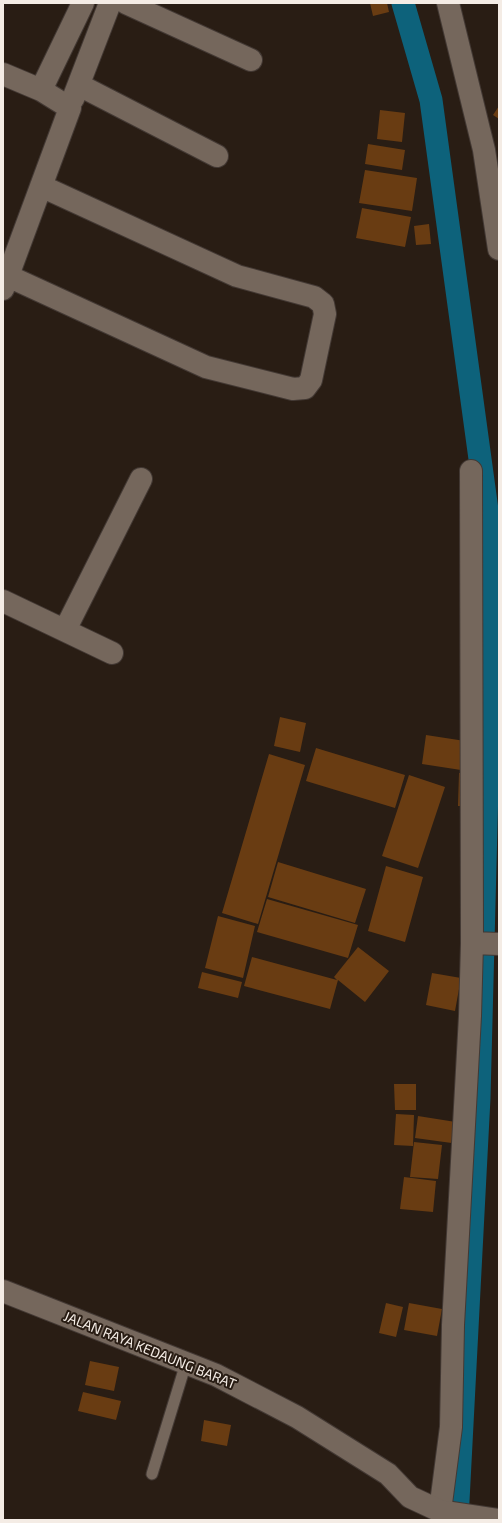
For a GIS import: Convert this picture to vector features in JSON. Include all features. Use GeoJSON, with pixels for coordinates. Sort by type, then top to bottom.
{"type":"FeatureCollection","features":[{"type":"Feature","properties":{"kind":"street"},"geometry":{"type":"LineString","coordinates":[[41,90],[83,3]]}},
{"type":"Feature","properties":{"kind":"street"},"geometry":{"type":"LineString","coordinates":[[40,186],[237,276],[314,296],[323,304],[325,314],[310,380],[305,388],[293,389],[206,367],[6,283],[40,186],[110,3]]}},
{"type":"Feature","properties":{"kind":"street"},"geometry":{"type":"LineString","coordinates":[[126,3],[251,60]]}},
{"type":"Feature","properties":{"kind":"street"},"geometry":{"type":"LineString","coordinates":[[448,3],[492,151],[499,249]]}},
{"type":"Feature","properties":{"kind":"street"},"geometry":{"type":"LineString","coordinates":[[3,74],[41,90],[70,108]]}},
{"type":"Feature","properties":{"kind":"street"},"geometry":{"type":"LineString","coordinates":[[79,85],[217,156]]}},
{"type":"Feature","properties":{"kind":"street"},"geometry":{"type":"LineString","coordinates":[[448,1512],[452,1427],[453,1325],[475,943],[471,471]]}},
{"type":"Feature","properties":{"kind":"street"},"geometry":{"type":"LineString","coordinates":[[65,630],[141,479]]}},
{"type":"Feature","properties":{"kind":"street"},"geometry":{"type":"LineString","coordinates":[[3,601],[112,653]]}},
{"type":"Feature","properties":{"kind":"street"},"geometry":{"type":"LineString","coordinates":[[475,943],[499,944]]}},
{"type":"Feature","properties":{"kind":"street","name":"JALAN RAYA KEDAUNG BARAT"},"geometry":{"type":"LineString","coordinates":[[3,1291],[216,1375],[297,1417],[388,1474],[410,1497],[448,1512],[499,1520]]}},
{"type":"Feature","properties":{"kind":"lane"},"geometry":{"type":"LineString","coordinates":[[152,1474],[186,1363]]}},
{"type":"Feature","properties":{"kind":"building"},"geometry":{"type":"Polygon","coordinates":[[[370,3],[387,3],[389,12],[373,16],[370,3]]]}},
{"type":"Feature","properties":{"kind":"building"},"geometry":{"type":"Polygon","coordinates":[[[499,106],[499,119],[493,115],[499,106]]]}},
{"type":"Feature","properties":{"kind":"building"},"geometry":{"type":"Polygon","coordinates":[[[380,110],[405,113],[402,142],[377,139],[380,110]]]}},
{"type":"Feature","properties":{"kind":"building"},"geometry":{"type":"Polygon","coordinates":[[[368,144],[405,150],[402,170],[365,164],[368,144]]]}},
{"type":"Feature","properties":{"kind":"building"},"geometry":{"type":"Polygon","coordinates":[[[365,170],[417,178],[412,211],[359,203],[365,170]]]}},
{"type":"Feature","properties":{"kind":"building"},"geometry":{"type":"Polygon","coordinates":[[[362,208],[411,217],[405,247],[356,238],[362,208]]]}},
{"type":"Feature","properties":{"kind":"building"},"geometry":{"type":"Polygon","coordinates":[[[429,224],[431,244],[416,245],[414,226],[429,224]]]}},
{"type":"Feature","properties":{"kind":"building"},"geometry":{"type":"Polygon","coordinates":[[[280,717],[306,723],[300,752],[274,746],[280,717]]]}},
{"type":"Feature","properties":{"kind":"building"},"geometry":{"type":"Polygon","coordinates":[[[426,735],[465,741],[461,770],[422,764],[426,735]]]}},
{"type":"Feature","properties":{"kind":"building"},"geometry":{"type":"Polygon","coordinates":[[[316,748],[405,775],[395,808],[306,781],[316,748]]]}},
{"type":"Feature","properties":{"kind":"building"},"geometry":{"type":"Polygon","coordinates":[[[269,754],[305,765],[258,924],[222,913],[269,754]]]}},
{"type":"Feature","properties":{"kind":"building"},"geometry":{"type":"Polygon","coordinates":[[[459,773],[469,773],[468,806],[458,806],[459,773]]]}},
{"type":"Feature","properties":{"kind":"building"},"geometry":{"type":"Polygon","coordinates":[[[409,775],[445,787],[418,868],[382,856],[409,775]]]}},
{"type":"Feature","properties":{"kind":"building"},"geometry":{"type":"Polygon","coordinates":[[[278,862],[366,889],[355,923],[268,897],[278,862]]]}},
{"type":"Feature","properties":{"kind":"building"},"geometry":{"type":"Polygon","coordinates":[[[386,866],[423,877],[405,942],[368,931],[386,866]]]}},
{"type":"Feature","properties":{"kind":"building"},"geometry":{"type":"Polygon","coordinates":[[[267,899],[358,925],[348,958],[257,932],[267,899]]]}},
{"type":"Feature","properties":{"kind":"building"},"geometry":{"type":"Polygon","coordinates":[[[218,916],[255,926],[243,978],[205,968],[218,916]]]}},
{"type":"Feature","properties":{"kind":"building"},"geometry":{"type":"Polygon","coordinates":[[[358,947],[389,971],[365,1002],[338,980],[330,1009],[244,986],[252,957],[337,980],[334,977],[358,947]]]}},
{"type":"Feature","properties":{"kind":"building"},"geometry":{"type":"Polygon","coordinates":[[[202,972],[242,982],[238,998],[198,988],[202,972]]]}},
{"type":"Feature","properties":{"kind":"building"},"geometry":{"type":"Polygon","coordinates":[[[432,973],[461,978],[455,1011],[426,1005],[432,973]]]}},
{"type":"Feature","properties":{"kind":"building"},"geometry":{"type":"Polygon","coordinates":[[[394,1084],[416,1084],[416,1110],[395,1110],[394,1084]]]}},
{"type":"Feature","properties":{"kind":"building"},"geometry":{"type":"Polygon","coordinates":[[[396,1114],[414,1115],[413,1146],[394,1145],[396,1114]]]}},
{"type":"Feature","properties":{"kind":"building"},"geometry":{"type":"Polygon","coordinates":[[[418,1116],[462,1123],[459,1144],[415,1138],[418,1116]]]}},
{"type":"Feature","properties":{"kind":"building"},"geometry":{"type":"Polygon","coordinates":[[[414,1142],[442,1145],[438,1179],[410,1177],[414,1142]]]}},
{"type":"Feature","properties":{"kind":"building"},"geometry":{"type":"Polygon","coordinates":[[[404,1177],[436,1181],[433,1212],[400,1209],[404,1177]]]}},
{"type":"Feature","properties":{"kind":"building"},"geometry":{"type":"Polygon","coordinates":[[[386,1303],[403,1307],[396,1337],[379,1333],[386,1303]]]}},
{"type":"Feature","properties":{"kind":"building"},"geometry":{"type":"Polygon","coordinates":[[[409,1303],[442,1309],[437,1336],[404,1330],[409,1303]]]}},
{"type":"Feature","properties":{"kind":"building"},"geometry":{"type":"Polygon","coordinates":[[[90,1361],[119,1367],[114,1391],[85,1385],[90,1361]]]}},
{"type":"Feature","properties":{"kind":"building"},"geometry":{"type":"Polygon","coordinates":[[[83,1392],[121,1401],[116,1420],[78,1411],[83,1392]]]}},
{"type":"Feature","properties":{"kind":"building"},"geometry":{"type":"Polygon","coordinates":[[[204,1420],[231,1425],[227,1446],[201,1441],[204,1420]]]}},
{"type":"Feature","properties":{"kind":"waterway"},"geometry":{"type":"LineString","coordinates":[[403,3],[431,100],[493,554],[479,1098],[457,1520]]}}]}
